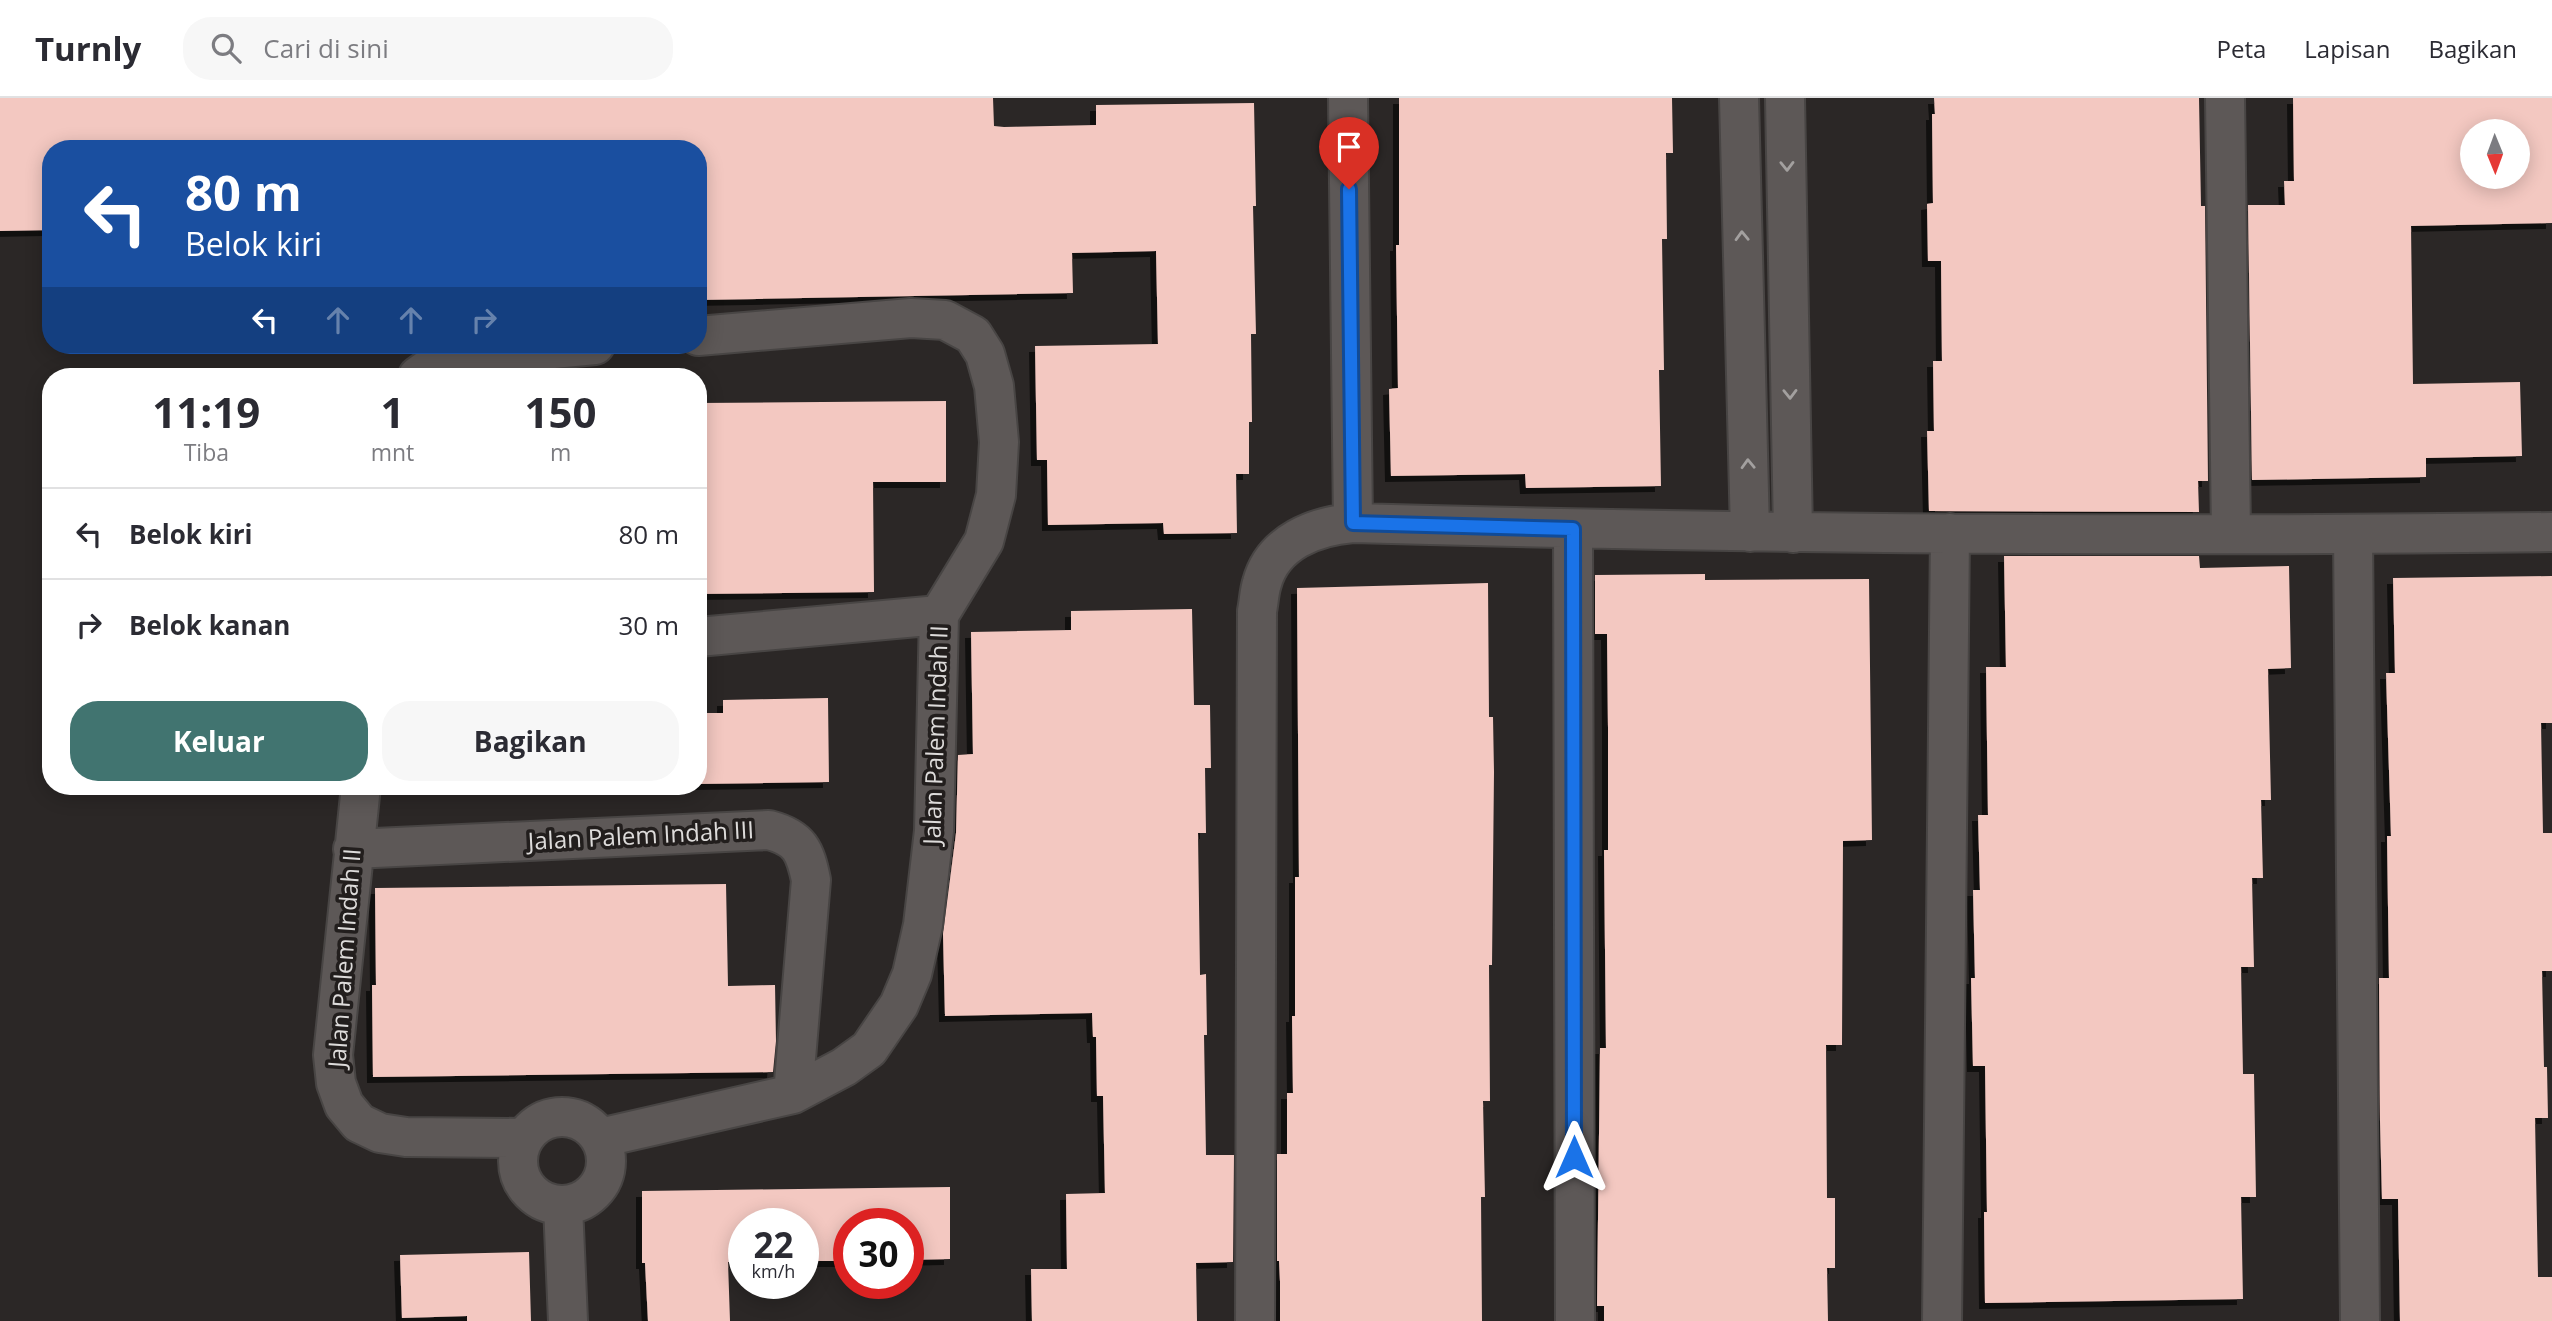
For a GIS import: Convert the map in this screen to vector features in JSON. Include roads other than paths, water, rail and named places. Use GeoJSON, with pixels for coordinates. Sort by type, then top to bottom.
{"type":"FeatureCollection","features":[{"type":"Feature","properties":{"kind":"street"},"geometry":{"type":"LineString","coordinates":[[1348,98],[1353,523]]}},
{"type":"Feature","properties":{"kind":"street"},"geometry":{"type":"LineString","coordinates":[[1739,98],[1750,532]]}},
{"type":"Feature","properties":{"kind":"street"},"geometry":{"type":"LineString","coordinates":[[1786,98],[1793,533]]}},
{"type":"Feature","properties":{"kind":"street"},"geometry":{"type":"LineString","coordinates":[[2225,98],[2231,533]]}},
{"type":"Feature","properties":{"kind":"street","name":"Jalan Palem Indah II"},"geometry":{"type":"LineString","coordinates":[[600,1138],[793,1094],[844,1067],[869,1049],[899,1005],[912,974],[923,925],[934,831],[939,615],[984,541],[996,495],[999,442],[994,386],[985,354],[973,335],[945,320],[911,318],[707,335]]}},
{"type":"Feature","properties":{"kind":"street"},"geometry":{"type":"LineString","coordinates":[[429,368],[440,360],[502,354]]}},
{"type":"Feature","properties":{"kind":"street"},"geometry":{"type":"LineString","coordinates":[[1255,1321],[1257,611],[1262,581],[1275,559],[1289,543],[1321,528],[1353,523],[1793,533],[2353,535],[2552,532]]}},
{"type":"Feature","properties":{"kind":"street"},"geometry":{"type":"LineString","coordinates":[[1573,529],[1574,1321]]}},
{"type":"Feature","properties":{"kind":"street"},"geometry":{"type":"LineString","coordinates":[[1942,1321],[1950,533]]}},
{"type":"Feature","properties":{"kind":"street"},"geometry":{"type":"LineString","coordinates":[[2353,535],[2360,1321]]}},
{"type":"Feature","properties":{"kind":"street"},"geometry":{"type":"LineString","coordinates":[[707,637],[939,615]]}},
{"type":"Feature","properties":{"kind":"street","name":"Jalan Palem Indah II"},"geometry":{"type":"LineString","coordinates":[[360,795],[333,1055],[336,1083],[344,1105],[359,1122],[380,1133],[406,1137],[524,1138]]}},
{"type":"Feature","properties":{"kind":"street","name":"Jalan Palem Indah III"},"geometry":{"type":"LineString","coordinates":[[353,849],[769,830],[785,834],[800,846],[811,880],[793,1094]]}},
{"type":"Feature","properties":{"kind":"street"},"geometry":{"type":"LineString","coordinates":[[562,1117],[577,1121],[600,1138],[605,1151],[604,1177],[587,1197],[575,1203],[563,1205],[537,1198],[527,1188],[518,1164],[519,1150],[524,1138],[535,1127],[548,1120],[562,1117]]}},
{"type":"Feature","properties":{"kind":"street"},"geometry":{"type":"LineString","coordinates":[[563,1205],[568,1321]]}}]}
